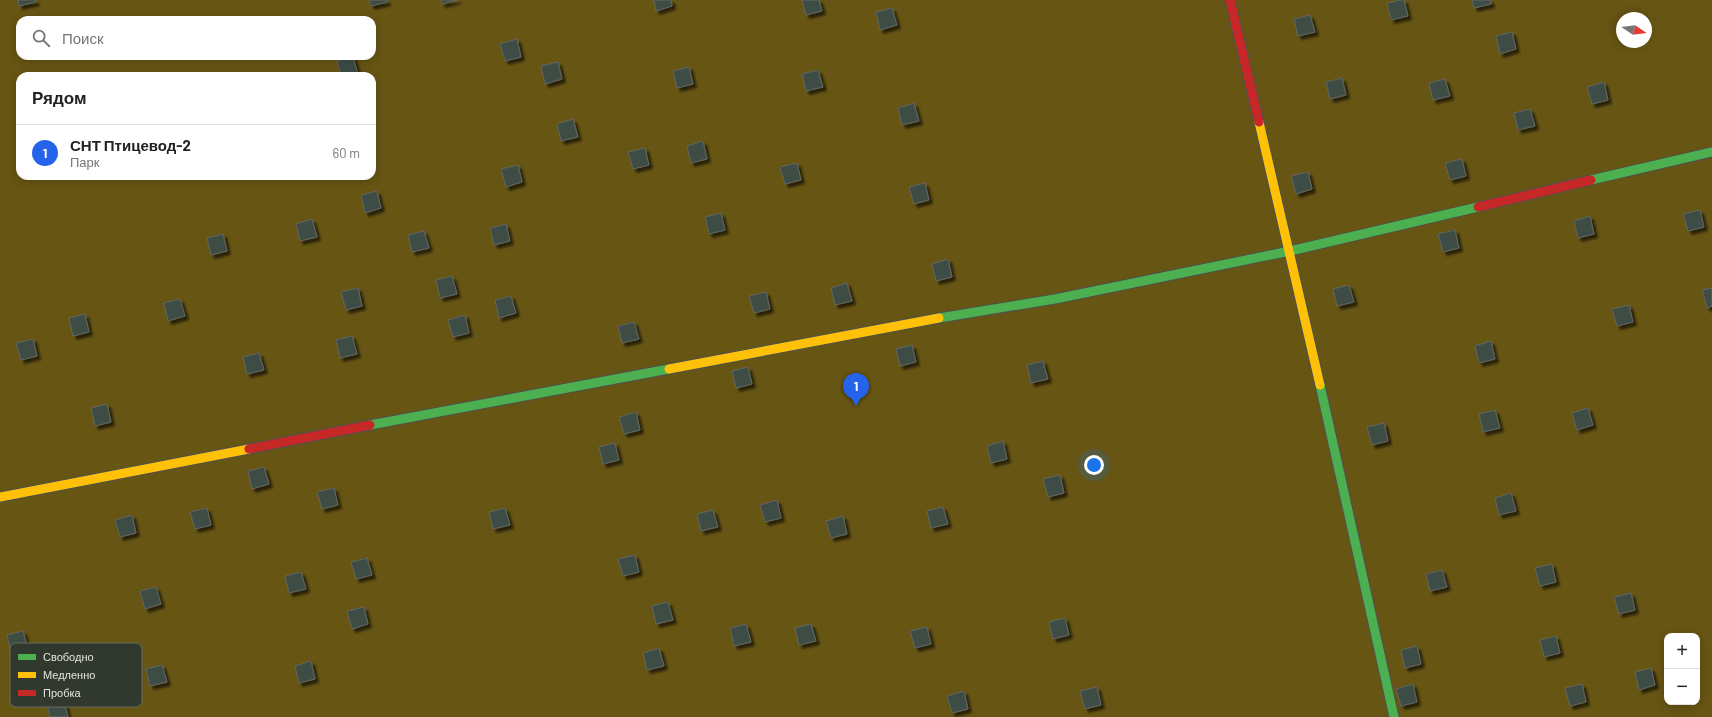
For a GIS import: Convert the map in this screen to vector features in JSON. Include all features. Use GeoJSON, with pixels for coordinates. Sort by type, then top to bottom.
{"type":"FeatureCollection","features":[{"type":"Feature","properties":{"kind":"street"},"geometry":{"type":"LineString","coordinates":[[1230,0],[1290,251],[1394,717]]}},
{"type":"Feature","properties":{"kind":"street"},"geometry":{"type":"LineString","coordinates":[[0,497],[501,400],[722,360],[933,319],[1055,299],[1290,251],[1712,152]]}},
{"type":"Feature","properties":{"kind":"shaded area"},"geometry":{"type":"Polygon","coordinates":[[[0,0],[1712,0],[1712,717],[0,717],[0,0]]]}},
{"type":"Feature","properties":{"kind":"building"},"geometry":{"type":"Polygon","coordinates":[[[18,0],[35,0],[36,2],[19,6],[18,0]]]}},
{"type":"Feature","properties":{"kind":"building"},"geometry":{"type":"Polygon","coordinates":[[[369,0],[387,0],[387,2],[371,6],[369,0]]]}},
{"type":"Feature","properties":{"kind":"building"},"geometry":{"type":"Polygon","coordinates":[[[441,0],[458,0],[442,4],[441,0]]]}},
{"type":"Feature","properties":{"kind":"building"},"geometry":{"type":"Polygon","coordinates":[[[654,0],[671,0],[672,6],[656,11],[654,0]]]}},
{"type":"Feature","properties":{"kind":"building"},"geometry":{"type":"Polygon","coordinates":[[[802,0],[819,0],[822,11],[806,15],[802,0]]]}},
{"type":"Feature","properties":{"kind":"building"},"geometry":{"type":"Polygon","coordinates":[[[1404,0],[1408,16],[1391,20],[1387,3],[1404,0]]]}},
{"type":"Feature","properties":{"kind":"building"},"geometry":{"type":"Polygon","coordinates":[[[1472,0],[1490,0],[1491,4],[1474,8],[1472,0]]]}},
{"type":"Feature","properties":{"kind":"building"},"geometry":{"type":"Polygon","coordinates":[[[892,8],[897,25],[880,30],[876,12],[892,8]]]}},
{"type":"Feature","properties":{"kind":"building"},"geometry":{"type":"Polygon","coordinates":[[[1310,15],[1315,32],[1298,36],[1294,19],[1310,15]]]}},
{"type":"Feature","properties":{"kind":"building"},"geometry":{"type":"Polygon","coordinates":[[[1512,32],[1516,49],[1500,54],[1496,36],[1512,32]]]}},
{"type":"Feature","properties":{"kind":"building"},"geometry":{"type":"Polygon","coordinates":[[[517,39],[521,57],[505,61],[500,44],[517,39]]]}},
{"type":"Feature","properties":{"kind":"building"},"geometry":{"type":"Polygon","coordinates":[[[354,60],[357,72],[340,72],[337,61],[354,60]]]}},
{"type":"Feature","properties":{"kind":"building"},"geometry":{"type":"Polygon","coordinates":[[[558,62],[562,79],[545,84],[541,66],[558,62]]]}},
{"type":"Feature","properties":{"kind":"building"},"geometry":{"type":"Polygon","coordinates":[[[689,67],[693,84],[677,88],[673,71],[689,67]]]}},
{"type":"Feature","properties":{"kind":"building"},"geometry":{"type":"Polygon","coordinates":[[[818,70],[823,87],[806,91],[802,74],[818,70]]]}},
{"type":"Feature","properties":{"kind":"building"},"geometry":{"type":"Polygon","coordinates":[[[1342,78],[1346,95],[1330,99],[1326,82],[1342,78]]]}},
{"type":"Feature","properties":{"kind":"building"},"geometry":{"type":"Polygon","coordinates":[[[1445,79],[1450,96],[1433,100],[1429,83],[1445,79]]]}},
{"type":"Feature","properties":{"kind":"building"},"geometry":{"type":"Polygon","coordinates":[[[1604,82],[1608,100],[1592,104],[1587,87],[1604,82]]]}},
{"type":"Feature","properties":{"kind":"building"},"geometry":{"type":"Polygon","coordinates":[[[914,103],[919,121],[902,125],[898,108],[914,103]]]}},
{"type":"Feature","properties":{"kind":"building"},"geometry":{"type":"Polygon","coordinates":[[[1530,109],[1535,126],[1518,130],[1514,113],[1530,109]]]}},
{"type":"Feature","properties":{"kind":"building"},"geometry":{"type":"Polygon","coordinates":[[[573,119],[578,137],[561,141],[557,124],[573,119]]]}},
{"type":"Feature","properties":{"kind":"building"},"geometry":{"type":"Polygon","coordinates":[[[703,141],[707,159],[691,163],[687,146],[703,141]]]}},
{"type":"Feature","properties":{"kind":"building"},"geometry":{"type":"Polygon","coordinates":[[[645,148],[649,165],[633,169],[628,152],[645,148]]]}},
{"type":"Feature","properties":{"kind":"building"},"geometry":{"type":"Polygon","coordinates":[[[1462,159],[1466,176],[1450,180],[1445,163],[1462,159]]]}},
{"type":"Feature","properties":{"kind":"building"},"geometry":{"type":"Polygon","coordinates":[[[797,163],[801,180],[785,184],[780,167],[797,163]]]}},
{"type":"Feature","properties":{"kind":"building"},"geometry":{"type":"Polygon","coordinates":[[[518,165],[522,182],[506,187],[501,169],[518,165]]]}},
{"type":"Feature","properties":{"kind":"building"},"geometry":{"type":"Polygon","coordinates":[[[1308,172],[1312,189],[1296,194],[1291,176],[1308,172]]]}},
{"type":"Feature","properties":{"kind":"building"},"geometry":{"type":"Polygon","coordinates":[[[925,183],[929,200],[914,204],[909,187],[925,183]]]}},
{"type":"Feature","properties":{"kind":"building"},"geometry":{"type":"Polygon","coordinates":[[[377,191],[381,208],[365,213],[361,195],[377,191]]]}},
{"type":"Feature","properties":{"kind":"building"},"geometry":{"type":"Polygon","coordinates":[[[1700,210],[1704,227],[1688,231],[1683,214],[1700,210]]]}},
{"type":"Feature","properties":{"kind":"building"},"geometry":{"type":"Polygon","coordinates":[[[721,213],[725,230],[709,234],[705,217],[721,213]]]}},
{"type":"Feature","properties":{"kind":"building"},"geometry":{"type":"Polygon","coordinates":[[[1590,216],[1594,234],[1578,238],[1574,221],[1590,216]]]}},
{"type":"Feature","properties":{"kind":"building"},"geometry":{"type":"Polygon","coordinates":[[[312,219],[317,237],[300,241],[296,224],[312,219]]]}},
{"type":"Feature","properties":{"kind":"building"},"geometry":{"type":"Polygon","coordinates":[[[506,224],[510,241],[494,245],[490,228],[506,224]]]}},
{"type":"Feature","properties":{"kind":"building"},"geometry":{"type":"Polygon","coordinates":[[[1455,230],[1459,248],[1443,252],[1438,234],[1455,230]]]}},
{"type":"Feature","properties":{"kind":"building"},"geometry":{"type":"Polygon","coordinates":[[[424,231],[429,248],[412,252],[408,235],[424,231]]]}},
{"type":"Feature","properties":{"kind":"building"},"geometry":{"type":"Polygon","coordinates":[[[223,234],[227,251],[211,255],[207,238],[223,234]]]}},
{"type":"Feature","properties":{"kind":"building"},"geometry":{"type":"Polygon","coordinates":[[[948,259],[952,277],[936,281],[932,264],[948,259]]]}},
{"type":"Feature","properties":{"kind":"building"},"geometry":{"type":"Polygon","coordinates":[[[452,276],[457,294],[440,298],[436,280],[452,276]]]}},
{"type":"Feature","properties":{"kind":"building"},"geometry":{"type":"Polygon","coordinates":[[[847,283],[852,301],[835,305],[831,288],[847,283]]]}},
{"type":"Feature","properties":{"kind":"building"},"geometry":{"type":"Polygon","coordinates":[[[1349,285],[1354,302],[1337,306],[1333,289],[1349,285]]]}},
{"type":"Feature","properties":{"kind":"building"},"geometry":{"type":"Polygon","coordinates":[[[358,288],[362,306],[346,310],[341,292],[358,288]]]}},
{"type":"Feature","properties":{"kind":"building"},"geometry":{"type":"Polygon","coordinates":[[[1712,288],[1712,306],[1707,308],[1702,290],[1712,288]]]}},
{"type":"Feature","properties":{"kind":"building"},"geometry":{"type":"Polygon","coordinates":[[[766,292],[770,309],[754,313],[749,296],[766,292]]]}},
{"type":"Feature","properties":{"kind":"building"},"geometry":{"type":"Polygon","coordinates":[[[511,296],[516,313],[499,318],[495,300],[511,296]]]}},
{"type":"Feature","properties":{"kind":"building"},"geometry":{"type":"Polygon","coordinates":[[[180,299],[185,316],[168,321],[164,303],[180,299]]]}},
{"type":"Feature","properties":{"kind":"building"},"geometry":{"type":"Polygon","coordinates":[[[1629,305],[1633,322],[1617,326],[1612,309],[1629,305]]]}},
{"type":"Feature","properties":{"kind":"building"},"geometry":{"type":"Polygon","coordinates":[[[85,314],[89,332],[73,336],[69,318],[85,314]]]}},
{"type":"Feature","properties":{"kind":"building"},"geometry":{"type":"Polygon","coordinates":[[[465,315],[469,333],[453,337],[448,320],[465,315]]]}},
{"type":"Feature","properties":{"kind":"building"},"geometry":{"type":"Polygon","coordinates":[[[634,322],[639,339],[622,343],[618,326],[634,322]]]}},
{"type":"Feature","properties":{"kind":"building"},"geometry":{"type":"Polygon","coordinates":[[[352,336],[357,354],[340,358],[336,340],[352,336]]]}},
{"type":"Feature","properties":{"kind":"building"},"geometry":{"type":"Polygon","coordinates":[[[33,339],[37,356],[21,360],[16,343],[33,339]]]}},
{"type":"Feature","properties":{"kind":"building"},"geometry":{"type":"Polygon","coordinates":[[[1491,341],[1495,359],[1479,363],[1475,346],[1491,341]]]}},
{"type":"Feature","properties":{"kind":"building"},"geometry":{"type":"Polygon","coordinates":[[[912,345],[916,362],[900,366],[896,349],[912,345]]]}},
{"type":"Feature","properties":{"kind":"building"},"geometry":{"type":"Polygon","coordinates":[[[259,353],[264,370],[247,374],[243,357],[259,353]]]}},
{"type":"Feature","properties":{"kind":"building"},"geometry":{"type":"Polygon","coordinates":[[[1043,361],[1048,379],[1031,383],[1027,365],[1043,361]]]}},
{"type":"Feature","properties":{"kind":"building"},"geometry":{"type":"Polygon","coordinates":[[[748,367],[752,384],[736,388],[732,371],[748,367]]]}},
{"type":"Feature","properties":{"kind":"building"},"geometry":{"type":"Polygon","coordinates":[[[107,404],[111,422],[95,426],[91,408],[107,404]]]}},
{"type":"Feature","properties":{"kind":"building"},"geometry":{"type":"Polygon","coordinates":[[[1588,408],[1593,425],[1577,430],[1572,413],[1588,408]]]}},
{"type":"Feature","properties":{"kind":"building"},"geometry":{"type":"Polygon","coordinates":[[[1495,410],[1500,428],[1483,432],[1479,414],[1495,410]]]}},
{"type":"Feature","properties":{"kind":"building"},"geometry":{"type":"Polygon","coordinates":[[[636,412],[640,430],[624,434],[619,417],[636,412]]]}},
{"type":"Feature","properties":{"kind":"building"},"geometry":{"type":"Polygon","coordinates":[[[1384,423],[1388,441],[1372,445],[1367,427],[1384,423]]]}},
{"type":"Feature","properties":{"kind":"building"},"geometry":{"type":"Polygon","coordinates":[[[1003,441],[1007,459],[991,463],[987,446],[1003,441]]]}},
{"type":"Feature","properties":{"kind":"building"},"geometry":{"type":"Polygon","coordinates":[[[615,443],[619,460],[603,464],[599,447],[615,443]]]}},
{"type":"Feature","properties":{"kind":"building"},"geometry":{"type":"Polygon","coordinates":[[[264,467],[269,484],[252,489],[248,471],[264,467]]]}},
{"type":"Feature","properties":{"kind":"building"},"geometry":{"type":"Polygon","coordinates":[[[1060,475],[1064,493],[1048,497],[1043,479],[1060,475]]]}},
{"type":"Feature","properties":{"kind":"building"},"geometry":{"type":"Polygon","coordinates":[[[334,488],[338,505],[322,509],[317,492],[334,488]]]}},
{"type":"Feature","properties":{"kind":"building"},"geometry":{"type":"Polygon","coordinates":[[[1511,493],[1516,511],[1499,515],[1495,498],[1511,493]]]}},
{"type":"Feature","properties":{"kind":"building"},"geometry":{"type":"Polygon","coordinates":[[[777,500],[781,518],[765,522],[760,505],[777,500]]]}},
{"type":"Feature","properties":{"kind":"building"},"geometry":{"type":"Polygon","coordinates":[[[943,507],[948,524],[931,528],[927,511],[943,507]]]}},
{"type":"Feature","properties":{"kind":"building"},"geometry":{"type":"Polygon","coordinates":[[[207,508],[211,525],[195,529],[190,512],[207,508]]]}},
{"type":"Feature","properties":{"kind":"building"},"geometry":{"type":"Polygon","coordinates":[[[505,508],[510,525],[493,529],[489,512],[505,508]]]}},
{"type":"Feature","properties":{"kind":"building"},"geometry":{"type":"Polygon","coordinates":[[[713,510],[718,527],[701,531],[697,514],[713,510]]]}},
{"type":"Feature","properties":{"kind":"building"},"geometry":{"type":"Polygon","coordinates":[[[132,515],[136,533],[120,537],[115,520],[132,515]]]}},
{"type":"Feature","properties":{"kind":"building"},"geometry":{"type":"Polygon","coordinates":[[[843,516],[847,534],[831,538],[826,521],[843,516]]]}},
{"type":"Feature","properties":{"kind":"building"},"geometry":{"type":"Polygon","coordinates":[[[635,555],[639,572],[623,576],[618,559],[635,555]]]}},
{"type":"Feature","properties":{"kind":"building"},"geometry":{"type":"Polygon","coordinates":[[[367,558],[372,575],[356,579],[351,562],[367,558]]]}},
{"type":"Feature","properties":{"kind":"building"},"geometry":{"type":"Polygon","coordinates":[[[1552,564],[1556,582],[1540,586],[1535,568],[1552,564]]]}},
{"type":"Feature","properties":{"kind":"building"},"geometry":{"type":"Polygon","coordinates":[[[1442,570],[1447,587],[1430,591],[1426,574],[1442,570]]]}},
{"type":"Feature","properties":{"kind":"building"},"geometry":{"type":"Polygon","coordinates":[[[301,572],[306,589],[289,593],[285,576],[301,572]]]}},
{"type":"Feature","properties":{"kind":"building"},"geometry":{"type":"Polygon","coordinates":[[[156,587],[161,604],[145,609],[140,591],[156,587]]]}},
{"type":"Feature","properties":{"kind":"building"},"geometry":{"type":"Polygon","coordinates":[[[1631,593],[1635,610],[1619,614],[1614,597],[1631,593]]]}},
{"type":"Feature","properties":{"kind":"building"},"geometry":{"type":"Polygon","coordinates":[[[668,602],[673,620],[656,624],[652,606],[668,602]]]}},
{"type":"Feature","properties":{"kind":"building"},"geometry":{"type":"Polygon","coordinates":[[[364,607],[368,624],[352,629],[347,611],[364,607]]]}},
{"type":"Feature","properties":{"kind":"building"},"geometry":{"type":"Polygon","coordinates":[[[1065,618],[1069,635],[1053,639],[1049,622],[1065,618]]]}},
{"type":"Feature","properties":{"kind":"building"},"geometry":{"type":"Polygon","coordinates":[[[746,624],[751,642],[734,646],[730,628],[746,624]]]}},
{"type":"Feature","properties":{"kind":"building"},"geometry":{"type":"Polygon","coordinates":[[[811,624],[816,641],[799,645],[795,628],[811,624]]]}},
{"type":"Feature","properties":{"kind":"building"},"geometry":{"type":"Polygon","coordinates":[[[927,627],[931,644],[915,648],[910,631],[927,627]]]}},
{"type":"Feature","properties":{"kind":"building"},"geometry":{"type":"Polygon","coordinates":[[[23,631],[26,643],[10,643],[10,648],[7,635],[23,631]]]}},
{"type":"Feature","properties":{"kind":"building"},"geometry":{"type":"Polygon","coordinates":[[[1556,636],[1560,653],[1544,657],[1540,640],[1556,636]]]}},
{"type":"Feature","properties":{"kind":"building"},"geometry":{"type":"Polygon","coordinates":[[[1417,646],[1421,664],[1405,668],[1401,650],[1417,646]]]}},
{"type":"Feature","properties":{"kind":"building"},"geometry":{"type":"Polygon","coordinates":[[[659,648],[664,666],[647,670],[643,653],[659,648]]]}},
{"type":"Feature","properties":{"kind":"building"},"geometry":{"type":"Polygon","coordinates":[[[311,661],[315,679],[299,683],[295,666],[311,661]]]}},
{"type":"Feature","properties":{"kind":"building"},"geometry":{"type":"Polygon","coordinates":[[[162,665],[167,682],[150,686],[146,669],[162,665]]]}},
{"type":"Feature","properties":{"kind":"building"},"geometry":{"type":"Polygon","coordinates":[[[1651,668],[1655,685],[1639,690],[1635,672],[1651,668]]]}},
{"type":"Feature","properties":{"kind":"building"},"geometry":{"type":"Polygon","coordinates":[[[1413,684],[1417,702],[1401,706],[1396,689],[1413,684]]]}},
{"type":"Feature","properties":{"kind":"building"},"geometry":{"type":"Polygon","coordinates":[[[1582,684],[1586,702],[1570,706],[1565,688],[1582,684]]]}},
{"type":"Feature","properties":{"kind":"building"},"geometry":{"type":"Polygon","coordinates":[[[1097,687],[1101,705],[1085,709],[1080,691],[1097,687]]]}},
{"type":"Feature","properties":{"kind":"building"},"geometry":{"type":"Polygon","coordinates":[[[964,691],[968,709],[952,713],[947,696],[964,691]]]}},
{"type":"Feature","properties":{"kind":"building"},"geometry":{"type":"Polygon","coordinates":[[[48,707],[66,707],[68,717],[50,717],[48,707]]]}},
{"type":"Feature","properties":{"kind":"traffic: fast"},"geometry":{"type":"LineString","coordinates":[[1591,180],[1712,152]]}},
{"type":"Feature","properties":{"kind":"traffic: fast"},"geometry":{"type":"LineString","coordinates":[[939,318],[1055,299],[1290,251],[1478,207]]}},
{"type":"Feature","properties":{"kind":"traffic: fast"},"geometry":{"type":"LineString","coordinates":[[370,425],[669,369]]}},
{"type":"Feature","properties":{"kind":"traffic: fast"},"geometry":{"type":"LineString","coordinates":[[1320,385],[1394,717]]}},
{"type":"Feature","properties":{"kind":"traffic: slow"},"geometry":{"type":"LineString","coordinates":[[1259,122],[1320,385]]}},
{"type":"Feature","properties":{"kind":"traffic: slow"},"geometry":{"type":"LineString","coordinates":[[669,369],[939,318]]}},
{"type":"Feature","properties":{"kind":"traffic: slow"},"geometry":{"type":"LineString","coordinates":[[0,497],[249,449]]}},
{"type":"Feature","properties":{"kind":"traffic: jam"},"geometry":{"type":"LineString","coordinates":[[1230,0],[1259,122]]}},
{"type":"Feature","properties":{"kind":"traffic: jam"},"geometry":{"type":"LineString","coordinates":[[1478,207],[1591,180]]}},
{"type":"Feature","properties":{"kind":"traffic: jam"},"geometry":{"type":"LineString","coordinates":[[249,449],[370,425]]}},
{"type":"Feature","properties":{"kind":"place","name":"СНТ Птицевод-2"},"geometry":{"type":"Point","coordinates":[856,406]}}]}
